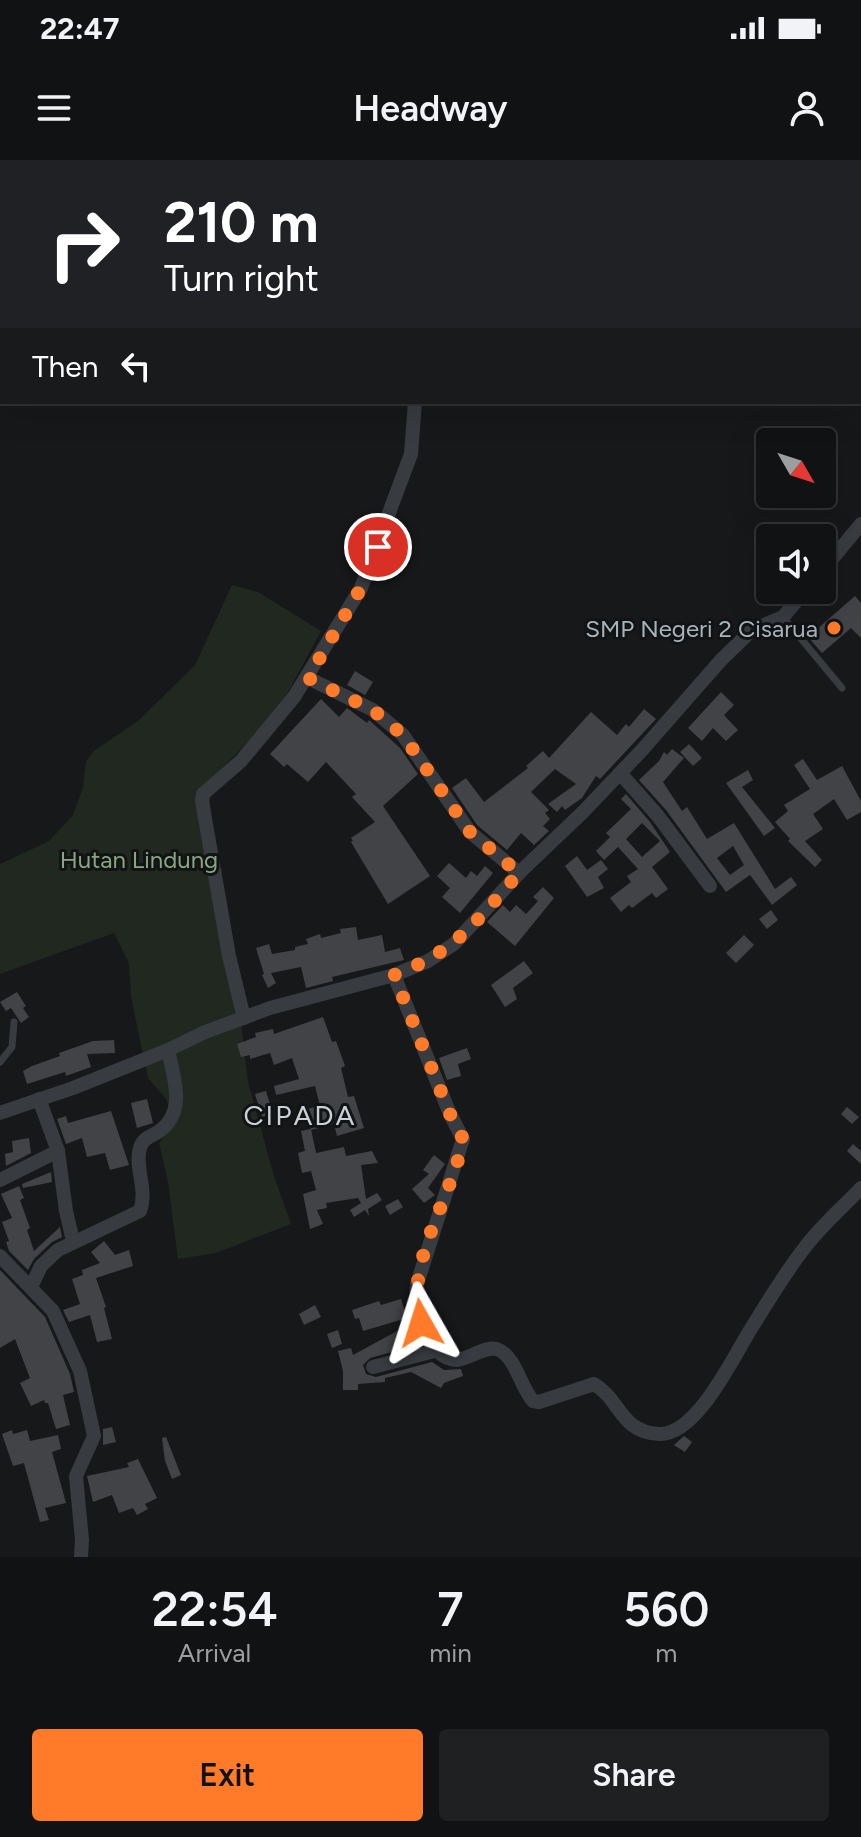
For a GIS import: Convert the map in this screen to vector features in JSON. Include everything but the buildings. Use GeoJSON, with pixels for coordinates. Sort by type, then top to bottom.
{"type":"FeatureCollection","features":[{"type":"Feature","properties":{"kind":"street"},"geometry":{"type":"LineString","coordinates":[[244,1018],[229,956],[202,801],[207,788],[241,761],[308,678],[370,570],[411,454],[415,404]]}},
{"type":"Feature","properties":{"kind":"street"},"geometry":{"type":"LineString","coordinates":[[836,555],[860,528]]}},
{"type":"Feature","properties":{"kind":"street"},"geometry":{"type":"LineString","coordinates":[[0,1113],[270,1008],[394,975],[428,961],[454,944],[519,873],[583,812],[721,660],[752,630],[783,617],[794,604]]}},
{"type":"Feature","properties":{"kind":"street"},"geometry":{"type":"LineString","coordinates":[[308,678],[373,710],[403,735],[470,832],[519,873]]}},
{"type":"Feature","properties":{"kind":"street"},"geometry":{"type":"LineString","coordinates":[[620,773],[658,816],[710,886]]}},
{"type":"Feature","properties":{"kind":"street"},"geometry":{"type":"LineString","coordinates":[[394,975],[463,1139],[434,1222],[417,1284],[416,1301],[421,1323],[438,1350],[453,1360],[496,1349],[505,1355],[533,1401],[539,1402],[594,1384],[629,1423],[641,1431],[672,1433],[719,1383],[749,1331],[807,1244],[861,1188]]}},
{"type":"Feature","properties":{"kind":"street"},"geometry":{"type":"LineString","coordinates":[[31,1287],[41,1266],[58,1250],[137,1214],[141,1209],[144,1197],[139,1151],[144,1139],[160,1131],[171,1120],[177,1105],[168,1050]]}},
{"type":"Feature","properties":{"kind":"street"},"geometry":{"type":"LineString","coordinates":[[39,1099],[58,1151],[73,1241]]}},
{"type":"Feature","properties":{"kind":"street"},"geometry":{"type":"LineString","coordinates":[[0,1180],[58,1151]]}},
{"type":"Feature","properties":{"kind":"street"},"geometry":{"type":"LineString","coordinates":[[0,1256],[53,1311],[80,1371],[94,1436],[76,1476],[81,1557]]}},
{"type":"Feature","properties":{"kind":"street"},"geometry":{"type":"LineString","coordinates":[[373,1367],[438,1350]]}},
{"type":"Feature","properties":{"kind":"lane"},"geometry":{"type":"LineString","coordinates":[[783,617],[842,688]]}},
{"type":"Feature","properties":{"kind":"lane"},"geometry":{"type":"LineString","coordinates":[[0,1062],[12,1047],[14,1022]]}},
{"type":"Feature","properties":{"kind":"green space","name":"Hutan Lindung"},"geometry":{"type":"Polygon","coordinates":[[[232,585],[258,592],[321,631],[285,698],[261,729],[209,781],[210,808],[230,929],[248,1082],[291,1224],[216,1253],[178,1259],[168,1182],[159,1143],[175,1123],[166,1099],[148,1078],[131,997],[129,964],[114,933],[0,974],[0,864],[49,841],[73,815],[83,787],[86,761],[95,750],[138,721],[195,665],[232,585]]]}},
{"type":"Feature","properties":{"kind":"place","name":"SMP Negeri 2 Cisarua"},"geometry":{"type":"Point","coordinates":[834,628]}},
{"type":"Feature","properties":{"kind":"district","name":"CIPADA"},"geometry":{"type":"Point","coordinates":[300,1115]}},
{"type":"Feature","properties":{"kind":"route"},"geometry":{"type":"LineString","coordinates":[[378,547],[361,588],[308,678],[373,710],[403,735],[470,832],[519,873],[454,944],[428,961],[394,975],[450,1114],[463,1135],[462,1147],[434,1222],[417,1284],[416,1301],[421,1323]]}}]}
